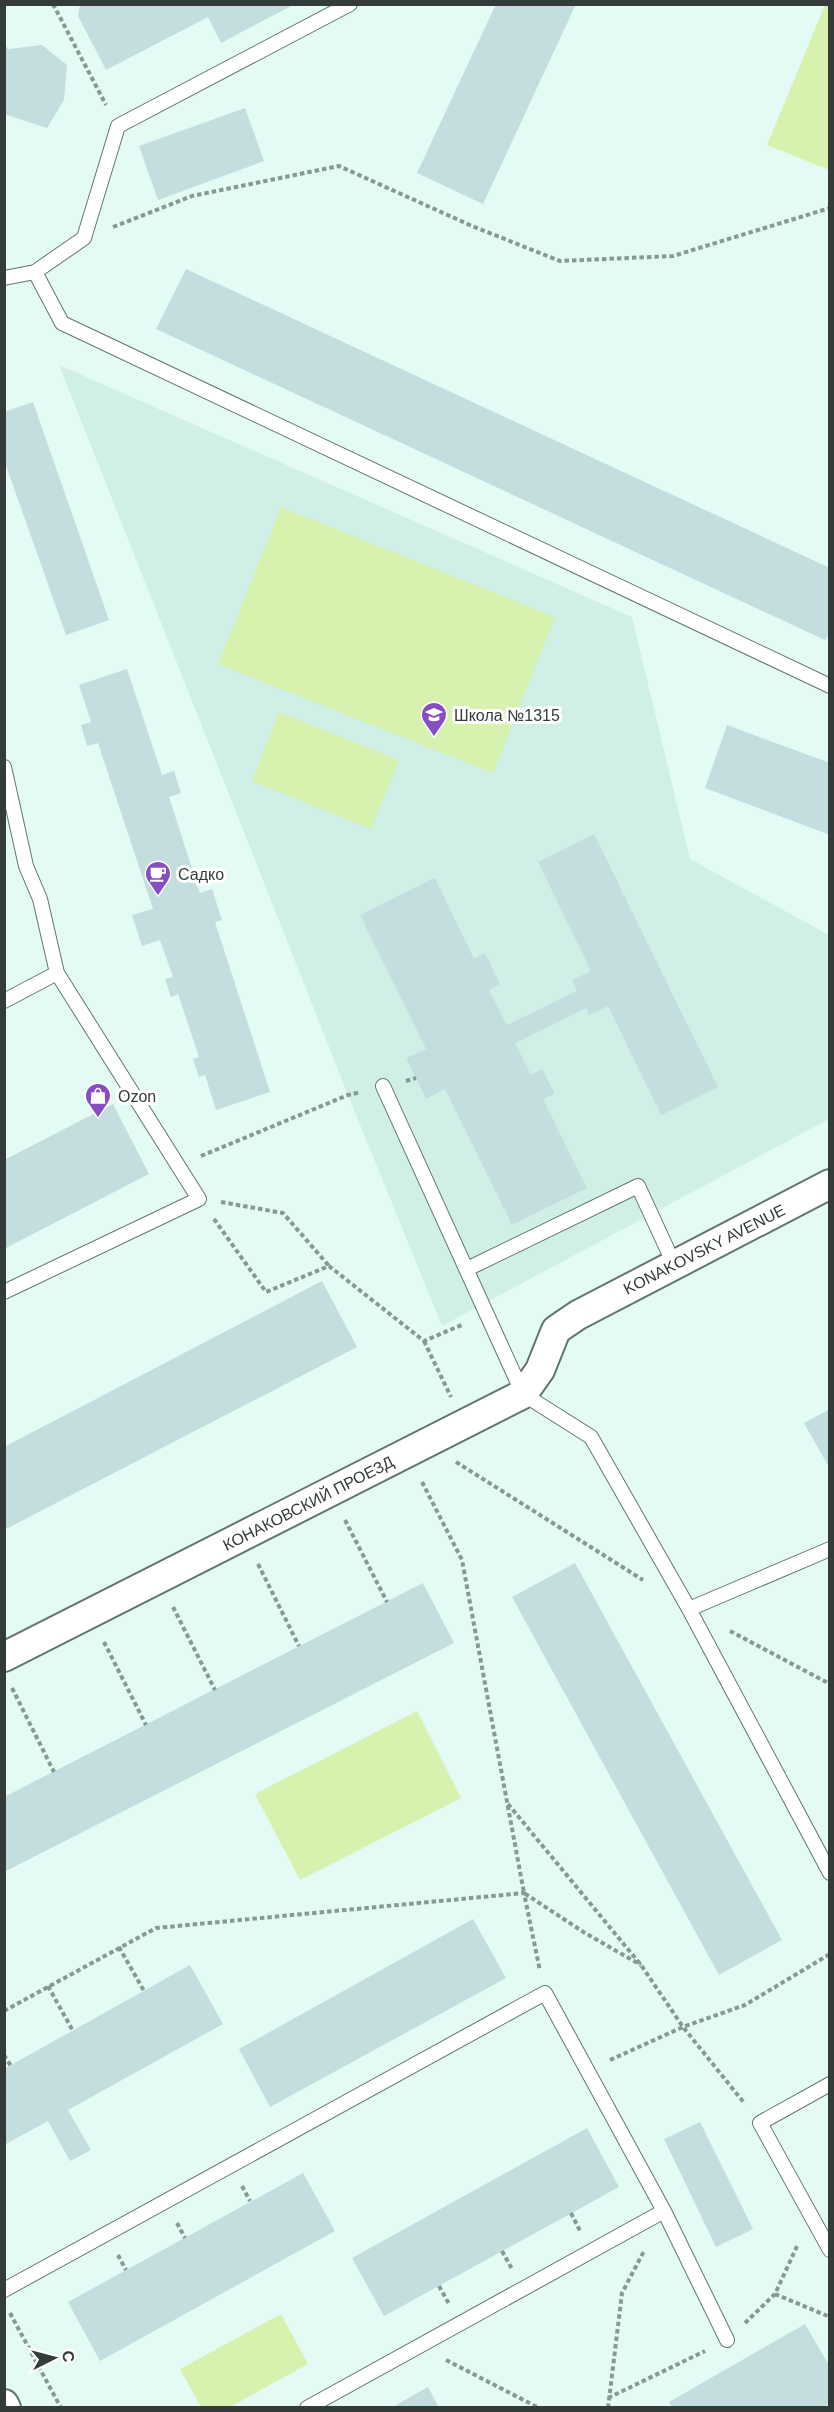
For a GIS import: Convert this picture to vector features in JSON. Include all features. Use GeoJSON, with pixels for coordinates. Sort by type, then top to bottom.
{"type":"FeatureCollection","features":[{"type":"Feature","properties":{"kind":"street","name":"KONAKOVSKY AVENUE"},"geometry":{"type":"LineString","coordinates":[[523,1394],[540,1370],[556,1330],[578,1315],[830,1184]]}},
{"type":"Feature","properties":{"kind":"street","name":"КОНАКОВСКИЙ ПРОЕЗД"},"geometry":{"type":"LineString","coordinates":[[4,1657],[523,1394]]}},
{"type":"Feature","properties":{"kind":"lane"},"geometry":{"type":"LineString","coordinates":[[4,278],[35,272],[84,238],[118,126],[350,4]]}},
{"type":"Feature","properties":{"kind":"lane"},"geometry":{"type":"LineString","coordinates":[[35,272],[62,323],[830,686]]}},
{"type":"Feature","properties":{"kind":"lane"},"geometry":{"type":"LineString","coordinates":[[4,768],[26,866],[40,899],[57,973],[199,1198],[4,1292]]}},
{"type":"Feature","properties":{"kind":"lane"},"geometry":{"type":"LineString","coordinates":[[4,1001],[57,973]]}},
{"type":"Feature","properties":{"kind":"lane"},"geometry":{"type":"LineString","coordinates":[[383,1086],[523,1394],[591,1437],[688,1609],[830,1872]]}},
{"type":"Feature","properties":{"kind":"lane"},"geometry":{"type":"LineString","coordinates":[[467,1269],[638,1186],[674,1264]]}},
{"type":"Feature","properties":{"kind":"lane"},"geometry":{"type":"LineString","coordinates":[[688,1609],[830,1549]]}},
{"type":"Feature","properties":{"kind":"lane"},"geometry":{"type":"LineString","coordinates":[[4,2290],[545,1993],[664,2211],[728,2340]]}},
{"type":"Feature","properties":{"kind":"lane"},"geometry":{"type":"LineString","coordinates":[[830,2084],[760,2123],[830,2250]]}},
{"type":"Feature","properties":{"kind":"lane"},"geometry":{"type":"LineString","coordinates":[[307,2408],[664,2211]]}},
{"type":"Feature","properties":{"kind":"path"},"geometry":{"type":"LineString","coordinates":[[53,4],[118,126]]}},
{"type":"Feature","properties":{"kind":"path"},"geometry":{"type":"LineString","coordinates":[[84,238],[192,195],[339,166],[472,226],[560,261],[673,256],[830,208]]}},
{"type":"Feature","properties":{"kind":"path"},"geometry":{"type":"LineString","coordinates":[[178,1165],[348,1095],[416,1078]]}},
{"type":"Feature","properties":{"kind":"path"},"geometry":{"type":"LineString","coordinates":[[199,1198],[266,1292],[329,1266]]}},
{"type":"Feature","properties":{"kind":"path"},"geometry":{"type":"LineString","coordinates":[[199,1198],[283,1213],[329,1266],[424,1341],[464,1423]]}},
{"type":"Feature","properties":{"kind":"path"},"geometry":{"type":"LineString","coordinates":[[424,1341],[473,1320]]}},
{"type":"Feature","properties":{"kind":"path"},"geometry":{"type":"LineString","coordinates":[[454,1461],[688,1609],[830,1684]]}},
{"type":"Feature","properties":{"kind":"path"},"geometry":{"type":"LineString","coordinates":[[420,1479],[462,1560],[545,1993]]}},
{"type":"Feature","properties":{"kind":"path"},"geometry":{"type":"LineString","coordinates":[[344,1517],[387,1602]]}},
{"type":"Feature","properties":{"kind":"path"},"geometry":{"type":"LineString","coordinates":[[257,1562],[299,1646]]}},
{"type":"Feature","properties":{"kind":"path"},"geometry":{"type":"LineString","coordinates":[[172,1606],[215,1690]]}},
{"type":"Feature","properties":{"kind":"path"},"geometry":{"type":"LineString","coordinates":[[104,1641],[146,1725]]}},
{"type":"Feature","properties":{"kind":"path"},"geometry":{"type":"LineString","coordinates":[[12,1688],[54,1772]]}},
{"type":"Feature","properties":{"kind":"path"},"geometry":{"type":"LineString","coordinates":[[508,1804],[641,1965],[683,2027],[760,2123]]}},
{"type":"Feature","properties":{"kind":"path"},"geometry":{"type":"LineString","coordinates":[[4,2011],[156,1928],[524,1893],[585,1933],[641,1965]]}},
{"type":"Feature","properties":{"kind":"path"},"geometry":{"type":"LineString","coordinates":[[119,1947],[144,1991]]}},
{"type":"Feature","properties":{"kind":"path"},"geometry":{"type":"LineString","coordinates":[[587,2070],[683,2027],[745,2005],[830,1954]]}},
{"type":"Feature","properties":{"kind":"path"},"geometry":{"type":"LineString","coordinates":[[48,1986],[73,2031]]}},
{"type":"Feature","properties":{"kind":"path"},"geometry":{"type":"LineString","coordinates":[[4,2055],[11,2066]]}},
{"type":"Feature","properties":{"kind":"path"},"geometry":{"type":"LineString","coordinates":[[608,2408],[622,2294],[664,2211]]}},
{"type":"Feature","properties":{"kind":"path"},"geometry":{"type":"LineString","coordinates":[[775,2294],[830,2317]]}},
{"type":"Feature","properties":{"kind":"path"},"geometry":{"type":"LineString","coordinates":[[10,2313],[61,2408]]}},
{"type":"Feature","properties":{"kind":"path"},"geometry":{"type":"LineString","coordinates":[[419,2346],[539,2408]]}},
{"type":"Feature","properties":{"kind":"shaded area","name":"Школа №1315"},"geometry":{"type":"Polygon","coordinates":[[[59,365],[632,617],[690,859],[829,935],[829,1119],[442,1326],[59,365]]]}},
{"type":"Feature","properties":{"kind":"green space"},"geometry":{"type":"Polygon","coordinates":[[[825,5],[830,5],[829,170],[767,145],[825,5]]]}},
{"type":"Feature","properties":{"kind":"green space"},"geometry":{"type":"Polygon","coordinates":[[[281,507],[555,617],[493,773],[218,664],[281,507]]]}},
{"type":"Feature","properties":{"kind":"green space"},"geometry":{"type":"Polygon","coordinates":[[[279,712],[399,760],[371,829],[252,781],[279,712]]]}},
{"type":"Feature","properties":{"kind":"green space"},"geometry":{"type":"Polygon","coordinates":[[[417,1711],[461,1798],[300,1880],[255,1794],[417,1711]]]}},
{"type":"Feature","properties":{"kind":"green space"},"geometry":{"type":"Polygon","coordinates":[[[281,2314],[308,2364],[230,2407],[201,2407],[180,2369],[281,2314]]]}},
{"type":"Feature","properties":{"kind":"building"},"geometry":{"type":"Polygon","coordinates":[[[80,4],[295,4],[221,43],[208,17],[106,70],[78,16],[80,4]]]}},
{"type":"Feature","properties":{"kind":"building"},"geometry":{"type":"Polygon","coordinates":[[[496,4],[576,4],[483,204],[417,173],[496,4]]]}},
{"type":"Feature","properties":{"kind":"building"},"geometry":{"type":"Polygon","coordinates":[[[4,45],[9,49],[42,45],[67,65],[64,100],[47,128],[4,114],[4,45]]]}},
{"type":"Feature","properties":{"kind":"building"},"geometry":{"type":"Polygon","coordinates":[[[245,108],[264,161],[158,200],[139,146],[245,108]]]}},
{"type":"Feature","properties":{"kind":"building"},"geometry":{"type":"Polygon","coordinates":[[[186,269],[830,568],[830,632],[825,640],[156,329],[186,269]]]}},
{"type":"Feature","properties":{"kind":"building"},"geometry":{"type":"Polygon","coordinates":[[[33,402],[109,620],[66,635],[4,460],[4,412],[33,402]]]}},
{"type":"Feature","properties":{"kind":"building"},"geometry":{"type":"Polygon","coordinates":[[[127,669],[162,775],[174,771],[181,793],[169,797],[200,893],[212,889],[222,920],[215,922],[270,1092],[216,1110],[205,1075],[199,1077],[193,1059],[199,1057],[178,994],[171,997],[165,979],[173,977],[160,940],[142,946],[132,915],[153,909],[98,743],[87,746],[81,725],[91,722],[79,685],[127,669]]]}},
{"type":"Feature","properties":{"kind":"building"},"geometry":{"type":"Polygon","coordinates":[[[727,725],[830,763],[830,835],[705,788],[727,725]]]}},
{"type":"Feature","properties":{"kind":"building"},"geometry":{"type":"Polygon","coordinates":[[[594,834],[718,1087],[661,1115],[608,1006],[589,1015],[586,1008],[515,1043],[531,1075],[542,1069],[555,1094],[543,1099],[587,1188],[512,1225],[445,1089],[426,1099],[406,1058],[426,1049],[360,915],[435,878],[474,959],[485,953],[500,984],[489,990],[507,1025],[577,991],[572,980],[591,971],[538,862],[594,834]]]}},
{"type":"Feature","properties":{"kind":"building"},"geometry":{"type":"Polygon","coordinates":[[[113,1104],[149,1174],[4,1249],[4,1160],[113,1104]]]}},
{"type":"Feature","properties":{"kind":"building"},"geometry":{"type":"Polygon","coordinates":[[[322,1281],[357,1347],[4,1530],[4,1447],[322,1281]]]}},
{"type":"Feature","properties":{"kind":"building"},"geometry":{"type":"Polygon","coordinates":[[[830,1409],[830,1469],[804,1423],[830,1409]]]}},
{"type":"Feature","properties":{"kind":"building"},"geometry":{"type":"Polygon","coordinates":[[[575,1563],[782,1940],[719,1975],[512,1597],[575,1563]]]}},
{"type":"Feature","properties":{"kind":"building"},"geometry":{"type":"Polygon","coordinates":[[[423,1583],[454,1643],[4,1872],[4,1797],[423,1583]]]}},
{"type":"Feature","properties":{"kind":"building"},"geometry":{"type":"Polygon","coordinates":[[[473,1919],[506,1978],[270,2107],[239,2049],[473,1919]]]}},
{"type":"Feature","properties":{"kind":"building"},"geometry":{"type":"Polygon","coordinates":[[[190,1965],[223,2024],[68,2110],[91,2150],[70,2161],[48,2121],[4,2145],[4,2069],[190,1965]]]}},
{"type":"Feature","properties":{"kind":"building"},"geometry":{"type":"Polygon","coordinates":[[[700,2122],[753,2229],[716,2247],[664,2139],[700,2122]]]}},
{"type":"Feature","properties":{"kind":"building"},"geometry":{"type":"Polygon","coordinates":[[[587,2128],[619,2187],[384,2316],[352,2258],[587,2128]]]}},
{"type":"Feature","properties":{"kind":"building"},"geometry":{"type":"Polygon","coordinates":[[[303,2173],[335,2231],[100,2361],[68,2302],[303,2173]]]}},
{"type":"Feature","properties":{"kind":"building"},"geometry":{"type":"Polygon","coordinates":[[[805,2324],[830,2367],[830,2403],[822,2408],[672,2408],[669,2402],[805,2324]]]}},
{"type":"Feature","properties":{"kind":"building"},"geometry":{"type":"Polygon","coordinates":[[[428,2387],[439,2408],[391,2408],[428,2387]]]}},
{"type":"Feature","properties":{"kind":"place","name":"Школа №1315"},"geometry":{"type":"Point","coordinates":[434,738]}},
{"type":"Feature","properties":{"kind":"place","name":"Садко"},"geometry":{"type":"Point","coordinates":[158,897]}},
{"type":"Feature","properties":{"kind":"place","name":"Ozon"},"geometry":{"type":"Point","coordinates":[98,1119]}}]}
